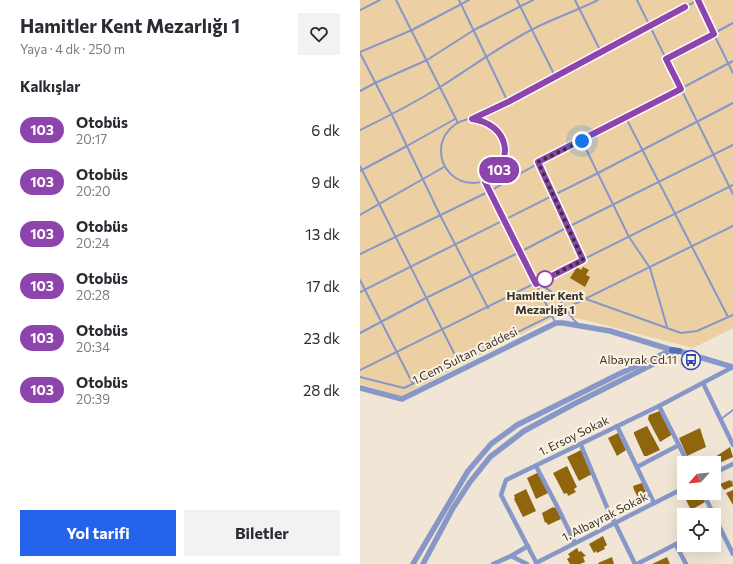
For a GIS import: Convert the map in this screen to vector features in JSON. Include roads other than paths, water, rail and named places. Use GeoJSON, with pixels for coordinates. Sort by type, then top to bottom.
{"type":"FeatureCollection","features":[{"type":"Feature","properties":{"kind":"main road"},"geometry":{"type":"LineString","coordinates":[[672,350],[679,351]]}},
{"type":"Feature","properties":{"kind":"street"},"geometry":{"type":"LineString","coordinates":[[556,323],[579,325],[612,331],[672,350]]}},
{"type":"Feature","properties":{"kind":"street","name":"1.Cem Sultan Caddesi"},"geometry":{"type":"LineString","coordinates":[[360,388],[402,399],[556,323]]}},
{"type":"Feature","properties":{"kind":"street"},"geometry":{"type":"LineString","coordinates":[[413,564],[468,471],[491,444],[517,425],[619,374],[672,350]]}},
{"type":"Feature","properties":{"kind":"street"},"geometry":{"type":"LineString","coordinates":[[423,564],[453,508],[470,482],[490,457],[530,428],[679,351],[733,367]]}},
{"type":"Feature","properties":{"kind":"street","name":"1. Ersoy Sokak"},"geometry":{"type":"LineString","coordinates":[[536,563],[501,494],[506,480],[581,445],[733,367]]}},
{"type":"Feature","properties":{"kind":"street"},"geometry":{"type":"LineString","coordinates":[[703,383],[733,445]]}},
{"type":"Feature","properties":{"kind":"street"},"geometry":{"type":"LineString","coordinates":[[659,406],[684,456]]}},
{"type":"Feature","properties":{"kind":"street"},"geometry":{"type":"LineString","coordinates":[[617,426],[654,503]]}},
{"type":"Feature","properties":{"kind":"street"},"geometry":{"type":"LineString","coordinates":[[581,445],[606,505],[636,564],[676,545],[686,564]]}},
{"type":"Feature","properties":{"kind":"street"},"geometry":{"type":"LineString","coordinates":[[637,467],[679,446]]}},
{"type":"Feature","properties":{"kind":"street"},"geometry":{"type":"LineString","coordinates":[[721,470],[733,464]]}},
{"type":"Feature","properties":{"kind":"street"},"geometry":{"type":"LineString","coordinates":[[536,466],[575,543]]}},
{"type":"Feature","properties":{"kind":"street","name":"1. Albayrak Sokak"},"geometry":{"type":"LineString","coordinates":[[536,563],[677,492]]}},
{"type":"Feature","properties":{"kind":"street"},"geometry":{"type":"LineString","coordinates":[[721,533],[733,554]]}},
{"type":"Feature","properties":{"kind":"street"},"geometry":{"type":"LineString","coordinates":[[493,564],[528,546]]}},
{"type":"Feature","properties":{"kind":"street"},"geometry":{"type":"LineString","coordinates":[[511,556],[527,564]]}},
{"type":"Feature","properties":{"kind":"lane"},"geometry":{"type":"LineString","coordinates":[[360,10],[380,0]]}},
{"type":"Feature","properties":{"kind":"lane"},"geometry":{"type":"LineString","coordinates":[[396,0],[458,123]]}},
{"type":"Feature","properties":{"kind":"lane"},"geometry":{"type":"LineString","coordinates":[[459,0],[508,102]]}},
{"type":"Feature","properties":{"kind":"lane"},"geometry":{"type":"LineString","coordinates":[[469,0],[412,30],[360,53],[455,245],[488,308]]}},
{"type":"Feature","properties":{"kind":"lane"},"geometry":{"type":"LineString","coordinates":[[517,0],[555,76]]}},
{"type":"Feature","properties":{"kind":"lane"},"geometry":{"type":"LineString","coordinates":[[360,91],[427,60],[474,30],[533,0]]}},
{"type":"Feature","properties":{"kind":"lane"},"geometry":{"type":"LineString","coordinates":[[575,0],[601,52]]}},
{"type":"Feature","properties":{"kind":"lane"},"geometry":{"type":"LineString","coordinates":[[360,130],[392,115],[440,87],[486,56],[532,30],[598,0]]}},
{"type":"Feature","properties":{"kind":"lane"},"geometry":{"type":"LineString","coordinates":[[637,0],[733,194]]}},
{"type":"Feature","properties":{"kind":"lane"},"geometry":{"type":"LineString","coordinates":[[472,119],[508,102],[697,0],[733,73]]}},
{"type":"Feature","properties":{"kind":"lane"},"geometry":{"type":"LineString","coordinates":[[666,59],[733,23]]}},
{"type":"Feature","properties":{"kind":"lane"},"geometry":{"type":"LineString","coordinates":[[360,254],[490,191],[538,162],[582,141],[733,61]]}},
{"type":"Feature","properties":{"kind":"lane"},"geometry":{"type":"LineString","coordinates":[[360,292],[598,173],[733,103]]}},
{"type":"Feature","properties":{"kind":"lane"},"geometry":{"type":"LineString","coordinates":[[626,118],[674,215],[728,317]]}},
{"type":"Feature","properties":{"kind":"lane"},"geometry":{"type":"LineString","coordinates":[[361,170],[455,119]]}},
{"type":"Feature","properties":{"kind":"lane"},"geometry":{"type":"LineString","coordinates":[[472,119],[482,120],[491,124],[498,131],[503,140],[505,150],[500,169],[494,176],[485,182],[471,184],[457,180],[444,167],[440,156],[440,146],[444,136],[451,127],[458,123],[472,119]]}},
{"type":"Feature","properties":{"kind":"lane"},"geometry":{"type":"LineString","coordinates":[[582,141],[629,237],[650,268],[667,327]]}},
{"type":"Feature","properties":{"kind":"lane"},"geometry":{"type":"LineString","coordinates":[[360,333],[568,226],[733,145]]}},
{"type":"Feature","properties":{"kind":"lane"},"geometry":{"type":"LineString","coordinates":[[538,162],[583,260]]}},
{"type":"Feature","properties":{"kind":"lane"},"geometry":{"type":"LineString","coordinates":[[360,166],[458,361]]}},
{"type":"Feature","properties":{"kind":"lane"},"geometry":{"type":"LineString","coordinates":[[360,215],[380,205],[444,167]]}},
{"type":"Feature","properties":{"kind":"lane"},"geometry":{"type":"LineString","coordinates":[[485,182],[556,323]]}},
{"type":"Feature","properties":{"kind":"lane"},"geometry":{"type":"LineString","coordinates":[[360,370],[488,308],[733,185]]}},
{"type":"Feature","properties":{"kind":"lane"},"geometry":{"type":"LineString","coordinates":[[360,377],[404,388],[733,226]]}},
{"type":"Feature","properties":{"kind":"lane"},"geometry":{"type":"LineString","coordinates":[[360,280],[413,384]]}},
{"type":"Feature","properties":{"kind":"lane"},"geometry":{"type":"LineString","coordinates":[[536,284],[545,287],[563,303],[571,318],[579,325]]}},
{"type":"Feature","properties":{"kind":"lane"},"geometry":{"type":"LineString","coordinates":[[586,298],[681,333],[692,333],[733,315]]}},
{"type":"Feature","properties":{"kind":"lane"},"geometry":{"type":"LineString","coordinates":[[721,420],[733,410]]}},
{"type":"Feature","properties":{"kind":"place","name":"Hamitler Kent Mezarlığı 1"},"geometry":{"type":"Point","coordinates":[545,279]}},
{"type":"Feature","properties":{"kind":"place","name":"Albayrak Cd.11"},"geometry":{"type":"Point","coordinates":[691,360]}}]}
